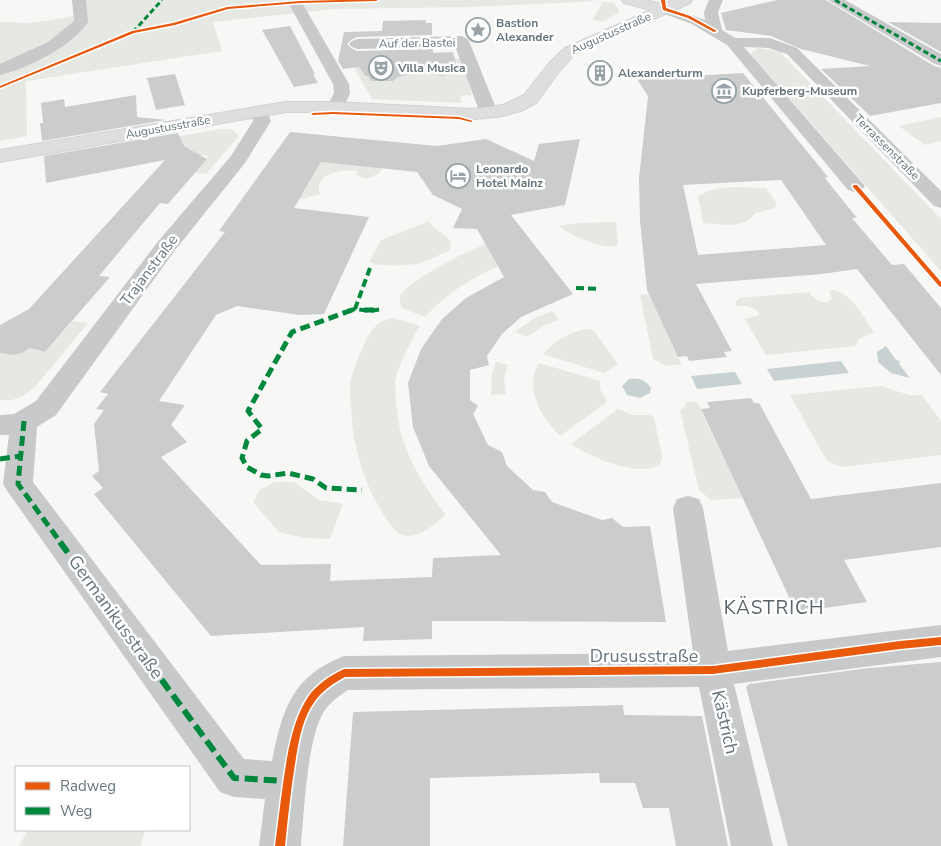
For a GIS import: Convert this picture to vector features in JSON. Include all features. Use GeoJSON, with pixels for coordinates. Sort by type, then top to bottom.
{"type":"FeatureCollection","features":[{"type":"Feature","properties":{"kind":"main road","name":"Augustusstraße"},"geometry":{"type":"LineString","coordinates":[[629,0],[664,9]]}},
{"type":"Feature","properties":{"kind":"main road"},"geometry":{"type":"LineString","coordinates":[[664,9],[685,0]]}},
{"type":"Feature","properties":{"kind":"main road","name":"Augustusstraße"},"geometry":{"type":"LineString","coordinates":[[0,156],[286,107],[489,113],[506,110],[528,100],[535,94],[556,62],[570,50],[664,9]]}},
{"type":"Feature","properties":{"kind":"street"},"geometry":{"type":"LineString","coordinates":[[0,70],[42,52],[69,36],[81,22],[80,0]]}},
{"type":"Feature","properties":{"kind":"street"},"geometry":{"type":"LineString","coordinates":[[716,0],[711,12],[716,31]]}},
{"type":"Feature","properties":{"kind":"street"},"geometry":{"type":"LineString","coordinates":[[835,0],[941,61]]}},
{"type":"Feature","properties":{"kind":"street"},"geometry":{"type":"LineString","coordinates":[[297,6],[341,84],[342,93],[336,107]]}},
{"type":"Feature","properties":{"kind":"street"},"geometry":{"type":"LineString","coordinates":[[664,9],[689,17],[732,42],[855,186]]}},
{"type":"Feature","properties":{"kind":"street","name":"Auf der Bastei"},"geometry":{"type":"LineString","coordinates":[[357,44],[461,41],[489,113]]}},
{"type":"Feature","properties":{"kind":"street","name":"Terrassenstraße"},"geometry":{"type":"LineString","coordinates":[[732,42],[770,43],[792,51],[941,202]]}},
{"type":"Feature","properties":{"kind":"street","name":"Trajanstraße"},"geometry":{"type":"LineString","coordinates":[[12,423],[46,408],[168,244],[238,159],[262,121],[259,111]]}},
{"type":"Feature","properties":{"kind":"street","name":"Germanikusstraße"},"geometry":{"type":"LineString","coordinates":[[12,423],[18,484],[234,778],[287,781]]}},
{"type":"Feature","properties":{"kind":"street","name":"Kästrich"},"geometry":{"type":"LineString","coordinates":[[688,508],[713,670],[752,846]]}},
{"type":"Feature","properties":{"kind":"street","name":"Drususstraße"},"geometry":{"type":"LineString","coordinates":[[287,781],[300,722],[310,700],[326,683],[344,673],[713,670],[941,641]]}},
{"type":"Feature","properties":{"kind":"street"},"geometry":{"type":"LineString","coordinates":[[280,846],[287,781]]}},
{"type":"Feature","properties":{"kind":"shaded area"},"geometry":{"type":"Polygon","coordinates":[[[84,0],[598,1],[469,7],[335,9],[213,22],[222,51],[26,81],[27,136],[0,141],[0,22],[31,23],[88,14],[84,0]]]}},
{"type":"Feature","properties":{"kind":"shaded area"},"geometry":{"type":"Polygon","coordinates":[[[603,2],[614,3],[619,10],[618,13],[602,22],[592,19],[603,2]]]}},
{"type":"Feature","properties":{"kind":"shaded area"},"geometry":{"type":"Polygon","coordinates":[[[758,48],[780,52],[941,219],[941,271],[752,56],[751,53],[758,48]]]}},
{"type":"Feature","properties":{"kind":"shaded area"},"geometry":{"type":"Polygon","coordinates":[[[463,58],[472,95],[460,96],[462,103],[372,99],[354,68],[359,67],[371,81],[380,79],[391,81],[396,77],[405,75],[434,74],[443,76],[447,73],[459,72],[455,59],[463,58]]]}},
{"type":"Feature","properties":{"kind":"shaded area"},"geometry":{"type":"Polygon","coordinates":[[[941,117],[941,141],[925,145],[899,126],[941,117]]]}},
{"type":"Feature","properties":{"kind":"shaded area"},"geometry":{"type":"Polygon","coordinates":[[[220,129],[230,129],[237,133],[238,137],[206,174],[195,173],[208,156],[194,155],[195,152],[190,149],[147,142],[220,129]]]}},
{"type":"Feature","properties":{"kind":"shaded area"},"geometry":{"type":"Polygon","coordinates":[[[321,162],[382,168],[379,173],[367,179],[354,174],[359,173],[357,171],[331,174],[321,181],[319,187],[320,194],[299,200],[321,162]]]}},
{"type":"Feature","properties":{"kind":"shaded area"},"geometry":{"type":"Polygon","coordinates":[[[730,187],[766,188],[777,204],[775,208],[755,213],[745,222],[738,224],[703,223],[698,197],[705,193],[730,187]]]}},
{"type":"Feature","properties":{"kind":"shaded area"},"geometry":{"type":"Polygon","coordinates":[[[429,221],[434,228],[451,242],[450,250],[416,264],[386,265],[369,262],[381,240],[429,221]]]}},
{"type":"Feature","properties":{"kind":"shaded area"},"geometry":{"type":"Polygon","coordinates":[[[616,222],[618,243],[616,246],[602,246],[586,241],[559,226],[578,223],[616,222]]]}},
{"type":"Feature","properties":{"kind":"shaded area"},"geometry":{"type":"Polygon","coordinates":[[[486,244],[498,266],[459,288],[441,301],[425,317],[402,308],[400,297],[414,283],[453,259],[486,244]]]}},
{"type":"Feature","properties":{"kind":"shaded area"},"geometry":{"type":"Polygon","coordinates":[[[829,290],[837,291],[850,299],[874,332],[859,339],[855,346],[766,355],[745,319],[760,315],[758,311],[748,306],[737,306],[735,303],[739,298],[809,292],[816,300],[826,302],[832,299],[829,290]]]}},
{"type":"Feature","properties":{"kind":"shaded area"},"geometry":{"type":"Polygon","coordinates":[[[649,294],[682,364],[667,366],[653,359],[640,295],[649,294]]]}},
{"type":"Feature","properties":{"kind":"shaded area"},"geometry":{"type":"Polygon","coordinates":[[[552,311],[559,319],[545,325],[527,337],[515,332],[533,319],[552,311]]]}},
{"type":"Feature","properties":{"kind":"shaded area"},"geometry":{"type":"Polygon","coordinates":[[[394,318],[420,326],[403,358],[396,378],[398,417],[401,433],[412,462],[419,476],[446,515],[421,533],[409,536],[399,533],[393,528],[374,498],[356,449],[350,402],[351,379],[368,336],[378,324],[394,318]]]}},
{"type":"Feature","properties":{"kind":"shaded area"},"geometry":{"type":"Polygon","coordinates":[[[73,321],[88,323],[35,387],[21,397],[12,400],[0,400],[0,353],[15,354],[30,348],[45,352],[73,321]]]}},
{"type":"Feature","properties":{"kind":"shaded area"},"geometry":{"type":"Polygon","coordinates":[[[590,329],[594,331],[618,364],[604,373],[543,354],[564,337],[590,329]]]}},
{"type":"Feature","properties":{"kind":"shaded area"},"geometry":{"type":"Polygon","coordinates":[[[886,346],[896,360],[900,361],[899,364],[910,378],[891,373],[878,362],[877,352],[886,346]]]}},
{"type":"Feature","properties":{"kind":"shaded area"},"geometry":{"type":"Polygon","coordinates":[[[841,361],[849,373],[774,381],[767,369],[841,361]]]}},
{"type":"Feature","properties":{"kind":"shaded area"},"geometry":{"type":"Polygon","coordinates":[[[496,362],[508,365],[504,378],[506,394],[491,395],[492,374],[496,362]]]}},
{"type":"Feature","properties":{"kind":"shaded area"},"geometry":{"type":"Polygon","coordinates":[[[539,363],[600,381],[600,389],[607,402],[560,436],[541,412],[534,392],[533,382],[539,363]]]}},
{"type":"Feature","properties":{"kind":"shaded area"},"geometry":{"type":"Polygon","coordinates":[[[735,372],[742,384],[697,389],[691,376],[735,372]]]}},
{"type":"Feature","properties":{"kind":"shaded area"},"geometry":{"type":"Polygon","coordinates":[[[629,379],[644,381],[651,388],[650,393],[640,398],[627,395],[622,386],[629,379]]]}},
{"type":"Feature","properties":{"kind":"shaded area"},"geometry":{"type":"Polygon","coordinates":[[[881,386],[909,395],[922,395],[941,421],[941,455],[842,467],[827,461],[790,395],[881,386]]]}},
{"type":"Feature","properties":{"kind":"shaded area"},"geometry":{"type":"Polygon","coordinates":[[[686,402],[697,402],[743,498],[711,500],[699,490],[680,410],[685,407],[686,402]]]}},
{"type":"Feature","properties":{"kind":"shaded area"},"geometry":{"type":"Polygon","coordinates":[[[618,409],[632,415],[650,415],[654,417],[662,457],[660,465],[639,469],[614,464],[590,455],[571,444],[618,409]]]}},
{"type":"Feature","properties":{"kind":"shaded area"},"geometry":{"type":"Polygon","coordinates":[[[275,482],[294,482],[319,500],[343,504],[330,539],[304,538],[279,532],[253,502],[260,490],[275,482]]]}},
{"type":"Feature","properties":{"kind":"shaded area"},"geometry":{"type":"Polygon","coordinates":[[[27,831],[145,831],[141,846],[19,846],[27,831]]]}},
{"type":"Feature","properties":{"kind":"building"},"geometry":{"type":"Polygon","coordinates":[[[777,0],[826,0],[934,66],[941,68],[941,103],[870,116],[821,69],[870,66],[801,49],[771,36],[726,30],[721,13],[777,0]]]}},
{"type":"Feature","properties":{"kind":"building"},"geometry":{"type":"Polygon","coordinates":[[[426,20],[426,23],[432,23],[432,35],[357,37],[347,44],[357,51],[433,49],[433,53],[453,52],[458,70],[443,76],[430,74],[406,75],[398,77],[393,81],[371,81],[359,67],[343,69],[338,61],[344,32],[382,31],[383,21],[426,20]]]}},
{"type":"Feature","properties":{"kind":"building"},"geometry":{"type":"Polygon","coordinates":[[[888,22],[941,23],[941,52],[888,22]]]}},
{"type":"Feature","properties":{"kind":"building"},"geometry":{"type":"Polygon","coordinates":[[[290,26],[318,83],[294,87],[262,30],[290,26]]]}},
{"type":"Feature","properties":{"kind":"building"},"geometry":{"type":"Polygon","coordinates":[[[743,73],[828,177],[825,178],[857,218],[852,218],[892,265],[904,264],[941,308],[941,375],[857,269],[822,274],[696,284],[732,351],[724,352],[727,357],[689,361],[687,356],[678,357],[647,290],[640,221],[639,178],[648,96],[637,79],[743,73]],[[781,180],[683,185],[698,255],[826,245],[781,180]]]}},
{"type":"Feature","properties":{"kind":"building"},"geometry":{"type":"Polygon","coordinates":[[[175,74],[185,105],[156,110],[147,78],[175,74]]]}},
{"type":"Feature","properties":{"kind":"building"},"geometry":{"type":"Polygon","coordinates":[[[136,95],[137,117],[166,120],[42,141],[40,123],[43,123],[41,103],[64,99],[65,107],[136,95]]]}},
{"type":"Feature","properties":{"kind":"building"},"geometry":{"type":"Polygon","coordinates":[[[290,132],[437,146],[486,139],[534,161],[539,144],[580,139],[565,205],[511,215],[573,294],[521,317],[502,334],[487,356],[489,365],[470,370],[470,400],[478,406],[473,414],[488,445],[502,452],[507,466],[533,490],[545,492],[552,502],[602,520],[612,518],[623,527],[650,526],[666,622],[432,621],[432,639],[363,641],[364,627],[211,636],[94,494],[103,488],[92,476],[99,471],[94,424],[104,410],[96,409],[108,394],[100,392],[225,232],[219,231],[290,132]],[[321,162],[294,208],[369,217],[324,314],[300,315],[237,306],[216,315],[159,401],[185,405],[171,425],[187,442],[161,457],[261,565],[331,564],[330,581],[432,577],[433,558],[501,555],[429,466],[413,427],[408,383],[421,349],[442,319],[466,298],[504,277],[477,229],[453,228],[462,209],[433,195],[417,172],[321,162]]]}},
{"type":"Feature","properties":{"kind":"building"},"geometry":{"type":"Polygon","coordinates":[[[178,133],[184,146],[207,159],[168,204],[160,203],[99,276],[110,277],[45,352],[30,348],[22,353],[13,355],[0,353],[0,325],[29,309],[165,160],[46,183],[44,156],[178,133]]]}},
{"type":"Feature","properties":{"kind":"building"},"geometry":{"type":"Polygon","coordinates":[[[751,398],[754,403],[759,403],[811,499],[941,483],[941,547],[844,560],[867,602],[796,612],[701,409],[710,408],[707,402],[751,398]]]}},
{"type":"Feature","properties":{"kind":"building"},"geometry":{"type":"Polygon","coordinates":[[[941,662],[941,846],[788,846],[746,687],[749,684],[869,668],[941,662]]]}},
{"type":"Feature","properties":{"kind":"building"},"geometry":{"type":"Polygon","coordinates":[[[623,705],[624,715],[702,716],[728,846],[676,846],[669,808],[643,808],[635,783],[600,783],[599,773],[430,778],[430,846],[343,846],[353,712],[623,705]]]}},
{"type":"Feature","properties":{"kind":"marked path"},"geometry":{"type":"LineString","coordinates":[[133,32],[162,0]]}},
{"type":"Feature","properties":{"kind":"marked path"},"geometry":{"type":"LineString","coordinates":[[835,0],[941,61]]}},
{"type":"Feature","properties":{"kind":"marked path"},"geometry":{"type":"LineString","coordinates":[[370,268],[355,309],[370,311],[382,309]]}},
{"type":"Feature","properties":{"kind":"marked path"},"geometry":{"type":"LineString","coordinates":[[576,288],[600,289]]}},
{"type":"Feature","properties":{"kind":"marked path"},"geometry":{"type":"LineString","coordinates":[[355,309],[292,332],[248,411],[262,429],[247,441],[242,458],[247,467],[261,475],[268,476],[288,473],[313,479],[326,488],[362,490]]}},
{"type":"Feature","properties":{"kind":"marked path"},"geometry":{"type":"LineString","coordinates":[[24,421],[18,484],[234,778],[287,781]]}},
{"type":"Feature","properties":{"kind":"marked path"},"geometry":{"type":"LineString","coordinates":[[0,459],[21,456]]}},
{"type":"Feature","properties":{"kind":"cycle path"},"geometry":{"type":"LineString","coordinates":[[0,87],[133,32],[174,24],[228,8],[300,2],[376,0]]}},
{"type":"Feature","properties":{"kind":"cycle path"},"geometry":{"type":"LineString","coordinates":[[663,0],[664,9],[689,17],[715,31]]}},
{"type":"Feature","properties":{"kind":"cycle path"},"geometry":{"type":"LineString","coordinates":[[313,114],[333,113],[459,118],[471,121]]}},
{"type":"Feature","properties":{"kind":"cycle path"},"geometry":{"type":"LineString","coordinates":[[855,186],[941,285]]}},
{"type":"Feature","properties":{"kind":"cycle path"},"geometry":{"type":"LineString","coordinates":[[280,846],[293,748],[304,711],[318,691],[344,673],[713,670],[941,641]]}},
{"type":"Feature","properties":{"kind":"place","name":"Bastion Alexander"},"geometry":{"type":"Point","coordinates":[478,30]}},
{"type":"Feature","properties":{"kind":"place","name":"Villa Musica"},"geometry":{"type":"Point","coordinates":[381,68]}},
{"type":"Feature","properties":{"kind":"place","name":"Alexanderturm"},"geometry":{"type":"Point","coordinates":[600,73]}},
{"type":"Feature","properties":{"kind":"place","name":"Kupferberg-Museum"},"geometry":{"type":"Point","coordinates":[724,91]}},
{"type":"Feature","properties":{"kind":"place","name":"Leonardo Hotel Mainz"},"geometry":{"type":"Point","coordinates":[458,176]}},
{"type":"Feature","properties":{"kind":"district","name":"KÄSTRICH"},"geometry":{"type":"Point","coordinates":[774,608]}}]}
